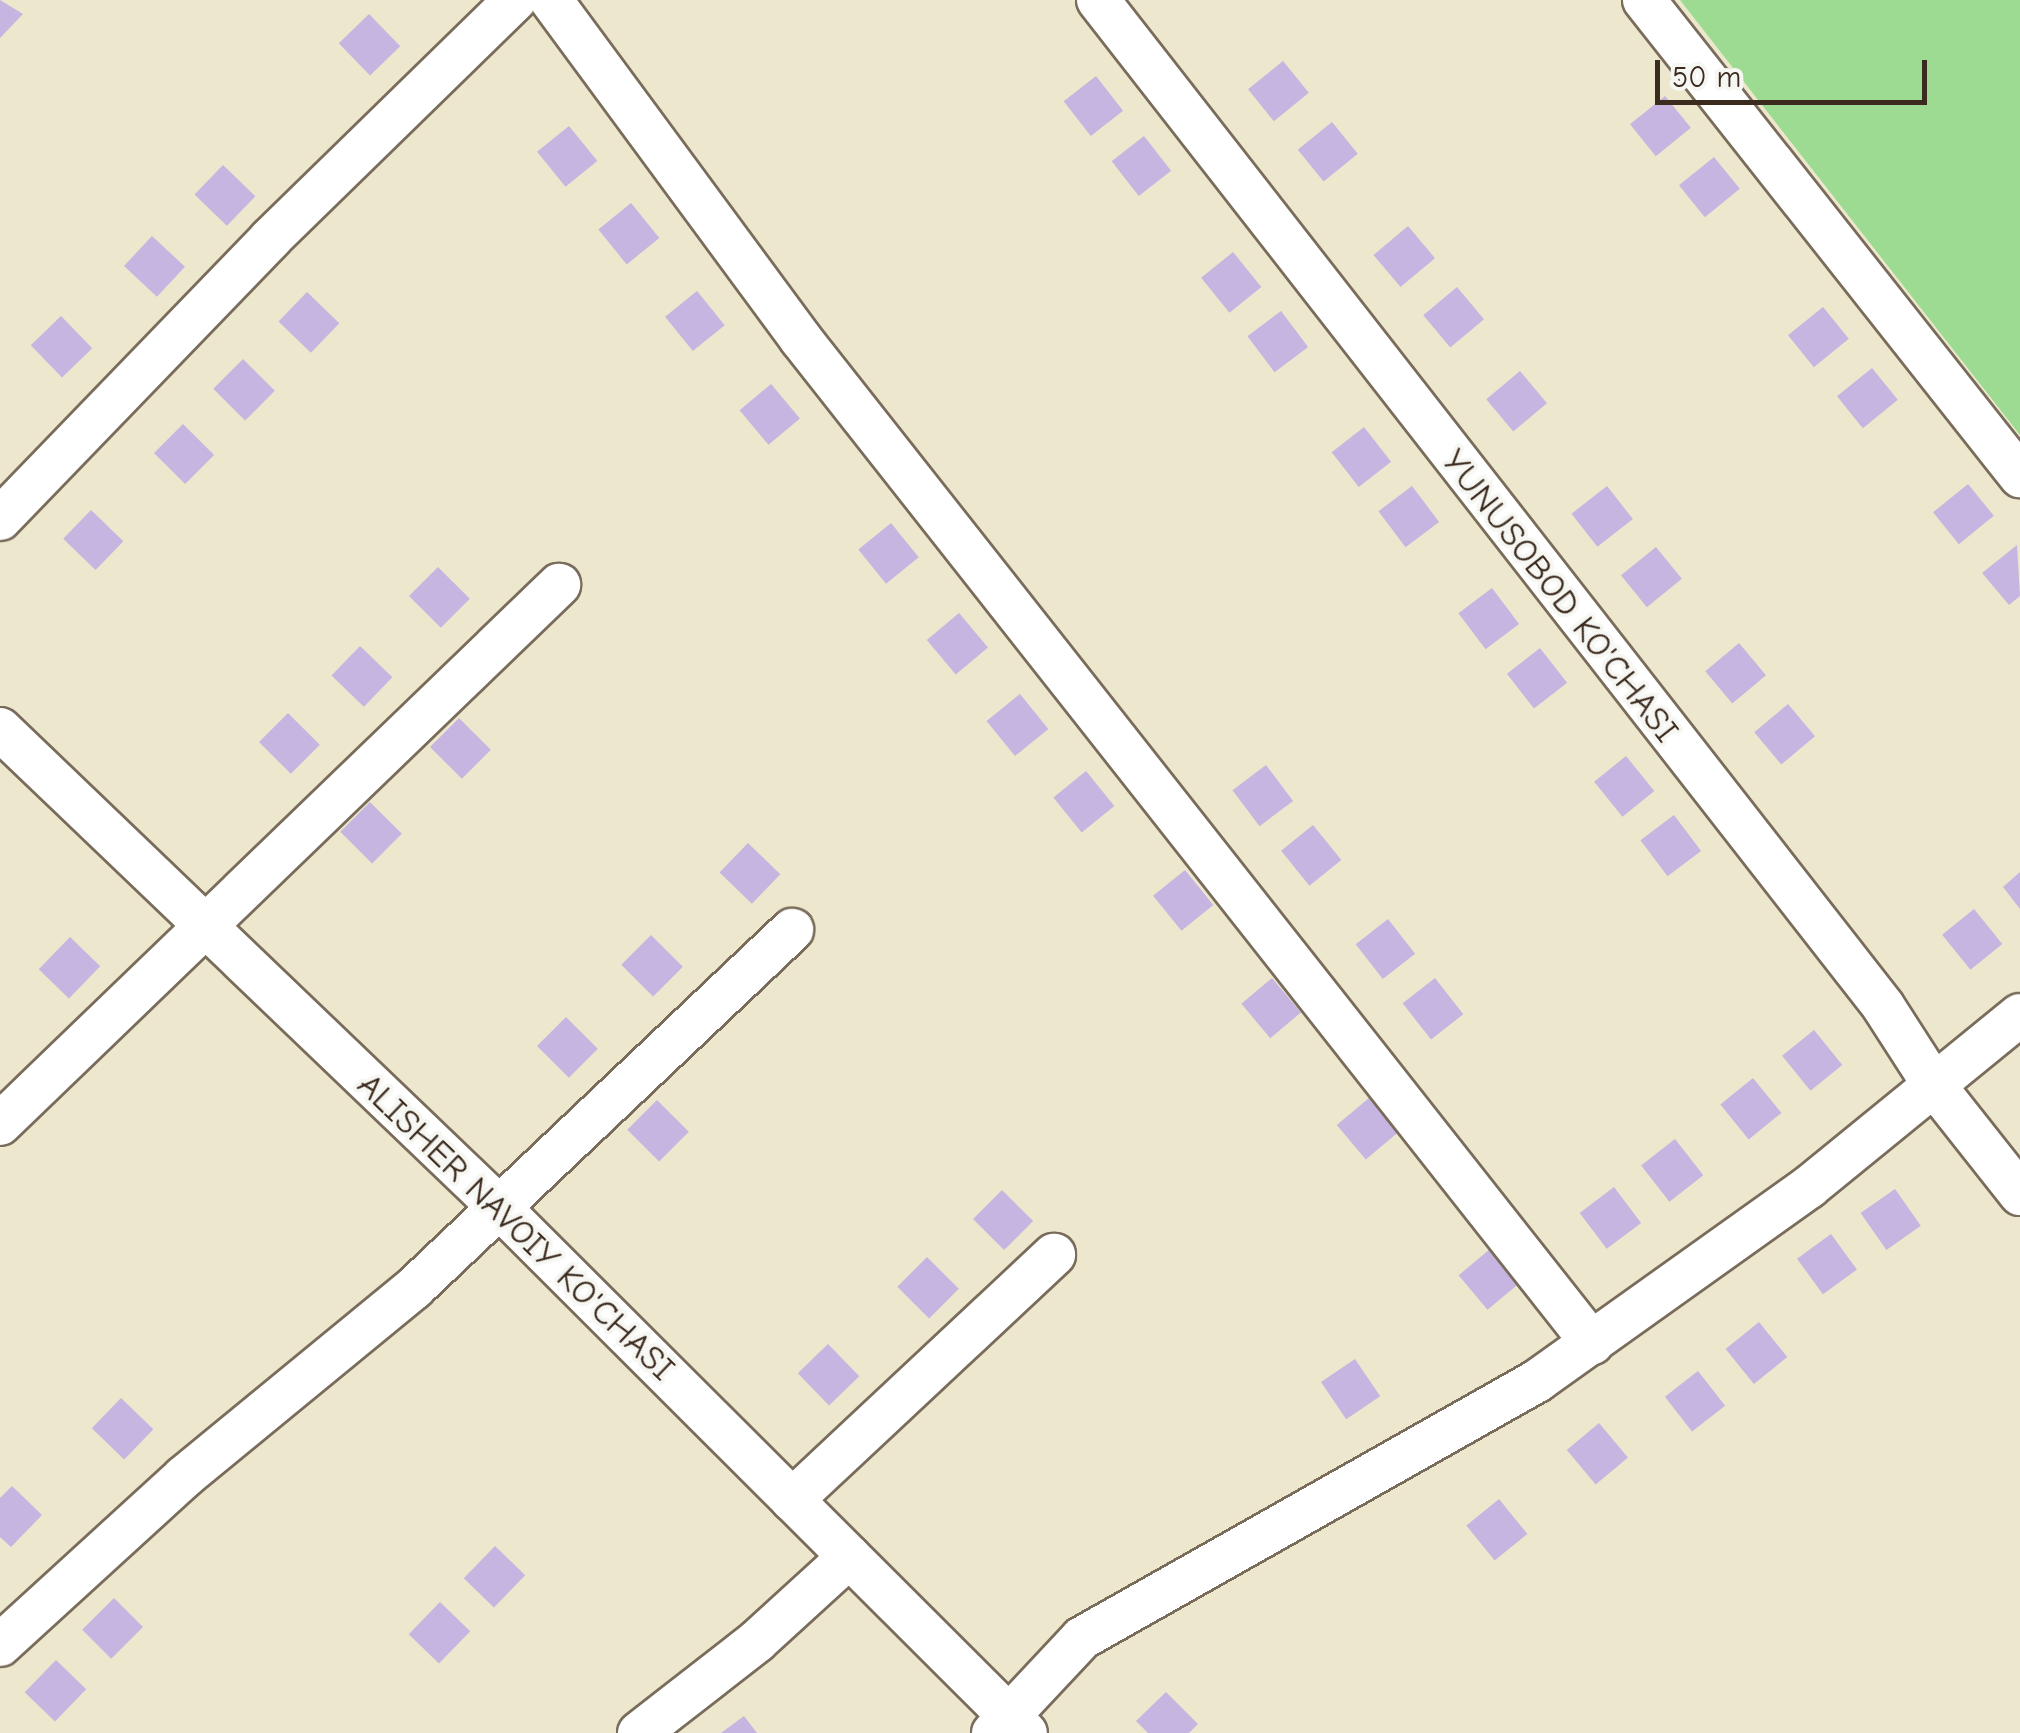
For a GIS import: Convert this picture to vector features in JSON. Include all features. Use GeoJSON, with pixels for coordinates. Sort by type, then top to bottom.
{"type":"FeatureCollection","features":[{"type":"Feature","properties":{"kind":"street"},"geometry":{"type":"LineString","coordinates":[[0,519],[270,239],[516,0]]}},
{"type":"Feature","properties":{"kind":"street"},"geometry":{"type":"LineString","coordinates":[[551,0],[800,338],[1592,1343]]}},
{"type":"Feature","properties":{"kind":"street","name":"YUNUSOBOD KO'CHASI"},"geometry":{"type":"LineString","coordinates":[[1098,0],[1883,1006],[1934,1085],[2020,1194]]}},
{"type":"Feature","properties":{"kind":"street"},"geometry":{"type":"LineString","coordinates":[[1644,0],[2020,476]]}},
{"type":"Feature","properties":{"kind":"street"},"geometry":{"type":"LineString","coordinates":[[0,1124],[203,923],[559,585]]}},
{"type":"Feature","properties":{"kind":"street","name":"ALISHER NAVOIY KO'CHASI"},"geometry":{"type":"LineString","coordinates":[[0,729],[500,1208],[850,1557],[1010,1727]]}},
{"type":"Feature","properties":{"kind":"street"},"geometry":{"type":"LineString","coordinates":[[0,1645],[184,1477],[500,1208],[792,930]]}},
{"type":"Feature","properties":{"kind":"street"},"geometry":{"type":"LineString","coordinates":[[1010,1727],[1082,1638],[1592,1343],[1809,1187],[2020,1015]]}},
{"type":"Feature","properties":{"kind":"street"},"geometry":{"type":"LineString","coordinates":[[792,1500],[1054,1255]]}},
{"type":"Feature","properties":{"kind":"street"},"geometry":{"type":"LineString","coordinates":[[638,1733],[756,1641],[850,1557]]}},
{"type":"Feature","properties":{"kind":"green space"},"geometry":{"type":"Polygon","coordinates":[[[1680,0],[2020,0],[2020,435],[1680,0]]]}},
{"type":"Feature","properties":{"kind":"building"},"geometry":{"type":"Polygon","coordinates":[[[0,0],[23,14],[0,38],[0,0]]]}},
{"type":"Feature","properties":{"kind":"building"},"geometry":{"type":"Polygon","coordinates":[[[369,14],[400,46],[370,76],[339,43],[369,14]]]}},
{"type":"Feature","properties":{"kind":"building"},"geometry":{"type":"Polygon","coordinates":[[[1283,61],[1309,93],[1274,121],[1248,89],[1283,61]]]}},
{"type":"Feature","properties":{"kind":"building"},"geometry":{"type":"Polygon","coordinates":[[[1096,76],[1123,111],[1091,136],[1064,101],[1096,76]]]}},
{"type":"Feature","properties":{"kind":"building"},"geometry":{"type":"Polygon","coordinates":[[[1665,96],[1691,128],[1656,156],[1630,124],[1665,96]]]}},
{"type":"Feature","properties":{"kind":"building"},"geometry":{"type":"Polygon","coordinates":[[[1332,122],[1358,154],[1324,182],[1298,150],[1332,122]]]}},
{"type":"Feature","properties":{"kind":"building"},"geometry":{"type":"Polygon","coordinates":[[[569,126],[597,161],[565,187],[537,152],[569,126]]]}},
{"type":"Feature","properties":{"kind":"building"},"geometry":{"type":"Polygon","coordinates":[[[1144,136],[1171,171],[1139,196],[1112,161],[1144,136]]]}},
{"type":"Feature","properties":{"kind":"building"},"geometry":{"type":"Polygon","coordinates":[[[1714,157],[1740,189],[1705,217],[1679,185],[1714,157]]]}},
{"type":"Feature","properties":{"kind":"building"},"geometry":{"type":"Polygon","coordinates":[[[223,165],[255,196],[227,226],[195,194],[223,165]]]}},
{"type":"Feature","properties":{"kind":"building"},"geometry":{"type":"Polygon","coordinates":[[[631,203],[659,238],[627,264],[598,229],[631,203]]]}},
{"type":"Feature","properties":{"kind":"building"},"geometry":{"type":"Polygon","coordinates":[[[1408,226],[1435,258],[1401,287],[1374,255],[1408,226]]]}},
{"type":"Feature","properties":{"kind":"building"},"geometry":{"type":"Polygon","coordinates":[[[152,236],[185,267],[157,297],[124,266],[152,236]]]}},
{"type":"Feature","properties":{"kind":"building"},"geometry":{"type":"Polygon","coordinates":[[[1233,252],[1261,287],[1229,313],[1201,278],[1233,252]]]}},
{"type":"Feature","properties":{"kind":"building"},"geometry":{"type":"Polygon","coordinates":[[[1457,287],[1484,319],[1450,347],[1423,315],[1457,287]]]}},
{"type":"Feature","properties":{"kind":"building"},"geometry":{"type":"Polygon","coordinates":[[[697,291],[725,325],[693,351],[665,317],[697,291]]]}},
{"type":"Feature","properties":{"kind":"building"},"geometry":{"type":"Polygon","coordinates":[[[307,292],[339,323],[311,353],[279,321],[307,292]]]}},
{"type":"Feature","properties":{"kind":"building"},"geometry":{"type":"Polygon","coordinates":[[[1823,307],[1849,339],[1814,367],[1788,335],[1823,307]]]}},
{"type":"Feature","properties":{"kind":"building"},"geometry":{"type":"Polygon","coordinates":[[[1281,311],[1308,347],[1275,372],[1247,336],[1281,311]]]}},
{"type":"Feature","properties":{"kind":"building"},"geometry":{"type":"Polygon","coordinates":[[[61,316],[92,348],[62,378],[31,345],[61,316]]]}},
{"type":"Feature","properties":{"kind":"building"},"geometry":{"type":"Polygon","coordinates":[[[243,359],[275,391],[245,421],[213,389],[243,359]]]}},
{"type":"Feature","properties":{"kind":"building"},"geometry":{"type":"Polygon","coordinates":[[[1872,368],[1898,400],[1863,428],[1837,396],[1872,368]]]}},
{"type":"Feature","properties":{"kind":"building"},"geometry":{"type":"Polygon","coordinates":[[[1520,371],[1547,403],[1513,431],[1486,399],[1520,371]]]}},
{"type":"Feature","properties":{"kind":"building"},"geometry":{"type":"Polygon","coordinates":[[[771,384],[800,418],[769,445],[740,410],[771,384]]]}},
{"type":"Feature","properties":{"kind":"building"},"geometry":{"type":"Polygon","coordinates":[[[183,424],[214,455],[185,484],[154,453],[183,424]]]}},
{"type":"Feature","properties":{"kind":"building"},"geometry":{"type":"Polygon","coordinates":[[[1364,427],[1391,462],[1359,487],[1332,452],[1364,427]]]}},
{"type":"Feature","properties":{"kind":"building"},"geometry":{"type":"Polygon","coordinates":[[[1968,484],[1994,516],[1959,544],[1933,512],[1968,484]]]}},
{"type":"Feature","properties":{"kind":"building"},"geometry":{"type":"Polygon","coordinates":[[[1412,486],[1439,522],[1406,547],[1378,511],[1412,486]]]}},
{"type":"Feature","properties":{"kind":"building"},"geometry":{"type":"Polygon","coordinates":[[[1607,486],[1633,519],[1597,547],[1572,514],[1607,486]]]}},
{"type":"Feature","properties":{"kind":"building"},"geometry":{"type":"Polygon","coordinates":[[[91,510],[123,541],[96,570],[63,539],[91,510]]]}},
{"type":"Feature","properties":{"kind":"building"},"geometry":{"type":"Polygon","coordinates":[[[891,523],[919,557],[886,584],[858,549],[891,523]]]}},
{"type":"Feature","properties":{"kind":"building"},"geometry":{"type":"Polygon","coordinates":[[[2017,545],[2020,596],[2009,605],[1982,573],[2017,545]]]}},
{"type":"Feature","properties":{"kind":"building"},"geometry":{"type":"Polygon","coordinates":[[[1656,547],[1682,579],[1647,607],[1621,575],[1656,547]]]}},
{"type":"Feature","properties":{"kind":"building"},"geometry":{"type":"Polygon","coordinates":[[[438,567],[470,599],[441,628],[409,596],[438,567]]]}},
{"type":"Feature","properties":{"kind":"building"},"geometry":{"type":"Polygon","coordinates":[[[1492,588],[1519,624],[1486,649],[1458,613],[1492,588]]]}},
{"type":"Feature","properties":{"kind":"building"},"geometry":{"type":"Polygon","coordinates":[[[959,613],[988,647],[956,674],[927,640],[959,613]]]}},
{"type":"Feature","properties":{"kind":"building"},"geometry":{"type":"Polygon","coordinates":[[[1739,643],[1766,675],[1732,703],[1705,671],[1739,643]]]}},
{"type":"Feature","properties":{"kind":"building"},"geometry":{"type":"Polygon","coordinates":[[[360,646],[392,677],[364,707],[332,675],[360,646]]]}},
{"type":"Feature","properties":{"kind":"building"},"geometry":{"type":"Polygon","coordinates":[[[1540,648],[1567,683],[1534,709],[1507,674],[1540,648]]]}},
{"type":"Feature","properties":{"kind":"building"},"geometry":{"type":"Polygon","coordinates":[[[1020,694],[1048,729],[1015,756],[987,721],[1020,694]]]}},
{"type":"Feature","properties":{"kind":"building"},"geometry":{"type":"Polygon","coordinates":[[[1788,704],[1815,736],[1781,764],[1754,732],[1788,704]]]}},
{"type":"Feature","properties":{"kind":"building"},"geometry":{"type":"Polygon","coordinates":[[[288,713],[320,745],[291,774],[259,742],[288,713]]]}},
{"type":"Feature","properties":{"kind":"building"},"geometry":{"type":"Polygon","coordinates":[[[459,718],[491,750],[462,779],[430,747],[459,718]]]}},
{"type":"Feature","properties":{"kind":"building"},"geometry":{"type":"Polygon","coordinates":[[[1626,756],[1654,791],[1622,817],[1594,782],[1626,756]]]}},
{"type":"Feature","properties":{"kind":"building"},"geometry":{"type":"Polygon","coordinates":[[[1266,765],[1293,801],[1260,826],[1232,790],[1266,765]]]}},
{"type":"Feature","properties":{"kind":"building"},"geometry":{"type":"Polygon","coordinates":[[[1086,771],[1114,806],[1082,832],[1053,797],[1086,771]]]}},
{"type":"Feature","properties":{"kind":"building"},"geometry":{"type":"Polygon","coordinates":[[[370,802],[402,834],[372,864],[340,832],[370,802]]]}},
{"type":"Feature","properties":{"kind":"building"},"geometry":{"type":"Polygon","coordinates":[[[1674,815],[1701,851],[1668,876],[1640,840],[1674,815]]]}},
{"type":"Feature","properties":{"kind":"building"},"geometry":{"type":"Polygon","coordinates":[[[1313,825],[1341,860],[1309,886],[1281,851],[1313,825]]]}},
{"type":"Feature","properties":{"kind":"building"},"geometry":{"type":"Polygon","coordinates":[[[748,843],[780,874],[752,904],[720,872],[748,843]]]}},
{"type":"Feature","properties":{"kind":"building"},"geometry":{"type":"Polygon","coordinates":[[[1185,870],[1213,905],[1181,931],[1153,896],[1185,870]]]}},
{"type":"Feature","properties":{"kind":"building"},"geometry":{"type":"Polygon","coordinates":[[[2020,872],[2020,909],[2003,887],[2020,872]]]}},
{"type":"Feature","properties":{"kind":"building"},"geometry":{"type":"Polygon","coordinates":[[[1974,909],[2002,944],[1970,970],[1942,935],[1974,909]]]}},
{"type":"Feature","properties":{"kind":"building"},"geometry":{"type":"Polygon","coordinates":[[[1388,919],[1415,954],[1383,979],[1356,944],[1388,919]]]}},
{"type":"Feature","properties":{"kind":"building"},"geometry":{"type":"Polygon","coordinates":[[[651,935],[683,967],[653,997],[621,965],[651,935]]]}},
{"type":"Feature","properties":{"kind":"building"},"geometry":{"type":"Polygon","coordinates":[[[70,937],[100,966],[69,999],[39,969],[70,937]]]}},
{"type":"Feature","properties":{"kind":"building"},"geometry":{"type":"Polygon","coordinates":[[[1272,978],[1301,1012],[1270,1038],[1241,1004],[1272,978]]]}},
{"type":"Feature","properties":{"kind":"building"},"geometry":{"type":"Polygon","coordinates":[[[1435,978],[1463,1014],[1431,1039],[1403,1003],[1435,978]]]}},
{"type":"Feature","properties":{"kind":"building"},"geometry":{"type":"Polygon","coordinates":[[[566,1017],[598,1049],[569,1078],[537,1046],[566,1017]]]}},
{"type":"Feature","properties":{"kind":"building"},"geometry":{"type":"Polygon","coordinates":[[[1814,1030],[1842,1065],[1810,1091],[1782,1056],[1814,1030]]]}},
{"type":"Feature","properties":{"kind":"building"},"geometry":{"type":"Polygon","coordinates":[[[1753,1078],[1781,1113],[1749,1139],[1720,1104],[1753,1078]]]}},
{"type":"Feature","properties":{"kind":"building"},"geometry":{"type":"Polygon","coordinates":[[[1369,1098],[1398,1132],[1366,1159],[1337,1125],[1369,1098]]]}},
{"type":"Feature","properties":{"kind":"building"},"geometry":{"type":"Polygon","coordinates":[[[657,1100],[689,1132],[659,1162],[627,1130],[657,1100]]]}},
{"type":"Feature","properties":{"kind":"building"},"geometry":{"type":"Polygon","coordinates":[[[1675,1139],[1703,1175],[1669,1202],[1641,1165],[1675,1139]]]}},
{"type":"Feature","properties":{"kind":"building"},"geometry":{"type":"Polygon","coordinates":[[[1614,1187],[1641,1223],[1607,1249],[1580,1213],[1614,1187]]]}},
{"type":"Feature","properties":{"kind":"building"},"geometry":{"type":"Polygon","coordinates":[[[1895,1189],[1921,1226],[1886,1250],[1861,1213],[1895,1189]]]}},
{"type":"Feature","properties":{"kind":"building"},"geometry":{"type":"Polygon","coordinates":[[[1002,1190],[1033,1221],[1004,1250],[973,1219],[1002,1190]]]}},
{"type":"Feature","properties":{"kind":"building"},"geometry":{"type":"Polygon","coordinates":[[[1831,1234],[1857,1270],[1823,1294],[1797,1259],[1831,1234]]]}},
{"type":"Feature","properties":{"kind":"building"},"geometry":{"type":"Polygon","coordinates":[[[1490,1249],[1519,1283],[1488,1310],[1459,1275],[1490,1249]]]}},
{"type":"Feature","properties":{"kind":"building"},"geometry":{"type":"Polygon","coordinates":[[[927,1257],[959,1289],[929,1319],[897,1287],[927,1257]]]}},
{"type":"Feature","properties":{"kind":"building"},"geometry":{"type":"Polygon","coordinates":[[[1759,1322],[1787,1357],[1754,1384],[1726,1349],[1759,1322]]]}},
{"type":"Feature","properties":{"kind":"building"},"geometry":{"type":"Polygon","coordinates":[[[828,1344],[859,1376],[829,1406],[798,1373],[828,1344]]]}},
{"type":"Feature","properties":{"kind":"building"},"geometry":{"type":"Polygon","coordinates":[[[1355,1359],[1380,1396],[1346,1419],[1321,1382],[1355,1359]]]}},
{"type":"Feature","properties":{"kind":"building"},"geometry":{"type":"Polygon","coordinates":[[[1698,1371],[1725,1406],[1692,1432],[1665,1397],[1698,1371]]]}},
{"type":"Feature","properties":{"kind":"building"},"geometry":{"type":"Polygon","coordinates":[[[121,1398],[153,1429],[124,1459],[92,1428],[121,1398]]]}},
{"type":"Feature","properties":{"kind":"building"},"geometry":{"type":"Polygon","coordinates":[[[1599,1423],[1628,1457],[1596,1484],[1567,1450],[1599,1423]]]}},
{"type":"Feature","properties":{"kind":"building"},"geometry":{"type":"Polygon","coordinates":[[[12,1486],[42,1515],[11,1547],[0,1537],[0,1498],[12,1486]]]}},
{"type":"Feature","properties":{"kind":"building"},"geometry":{"type":"Polygon","coordinates":[[[1499,1499],[1527,1534],[1495,1560],[1466,1525],[1499,1499]]]}},
{"type":"Feature","properties":{"kind":"building"},"geometry":{"type":"Polygon","coordinates":[[[495,1546],[525,1575],[494,1608],[464,1578],[495,1546]]]}},
{"type":"Feature","properties":{"kind":"building"},"geometry":{"type":"Polygon","coordinates":[[[114,1598],[143,1627],[111,1659],[82,1630],[114,1598]]]}},
{"type":"Feature","properties":{"kind":"building"},"geometry":{"type":"Polygon","coordinates":[[[440,1602],[470,1631],[439,1664],[409,1634],[440,1602]]]}},
{"type":"Feature","properties":{"kind":"building"},"geometry":{"type":"Polygon","coordinates":[[[56,1660],[86,1689],[55,1722],[25,1692],[56,1660]]]}},
{"type":"Feature","properties":{"kind":"building"},"geometry":{"type":"Polygon","coordinates":[[[1166,1692],[1198,1724],[1189,1733],[1148,1733],[1136,1721],[1166,1692]]]}},
{"type":"Feature","properties":{"kind":"building"},"geometry":{"type":"Polygon","coordinates":[[[744,1716],[757,1733],[721,1733],[744,1716]]]}}]}
